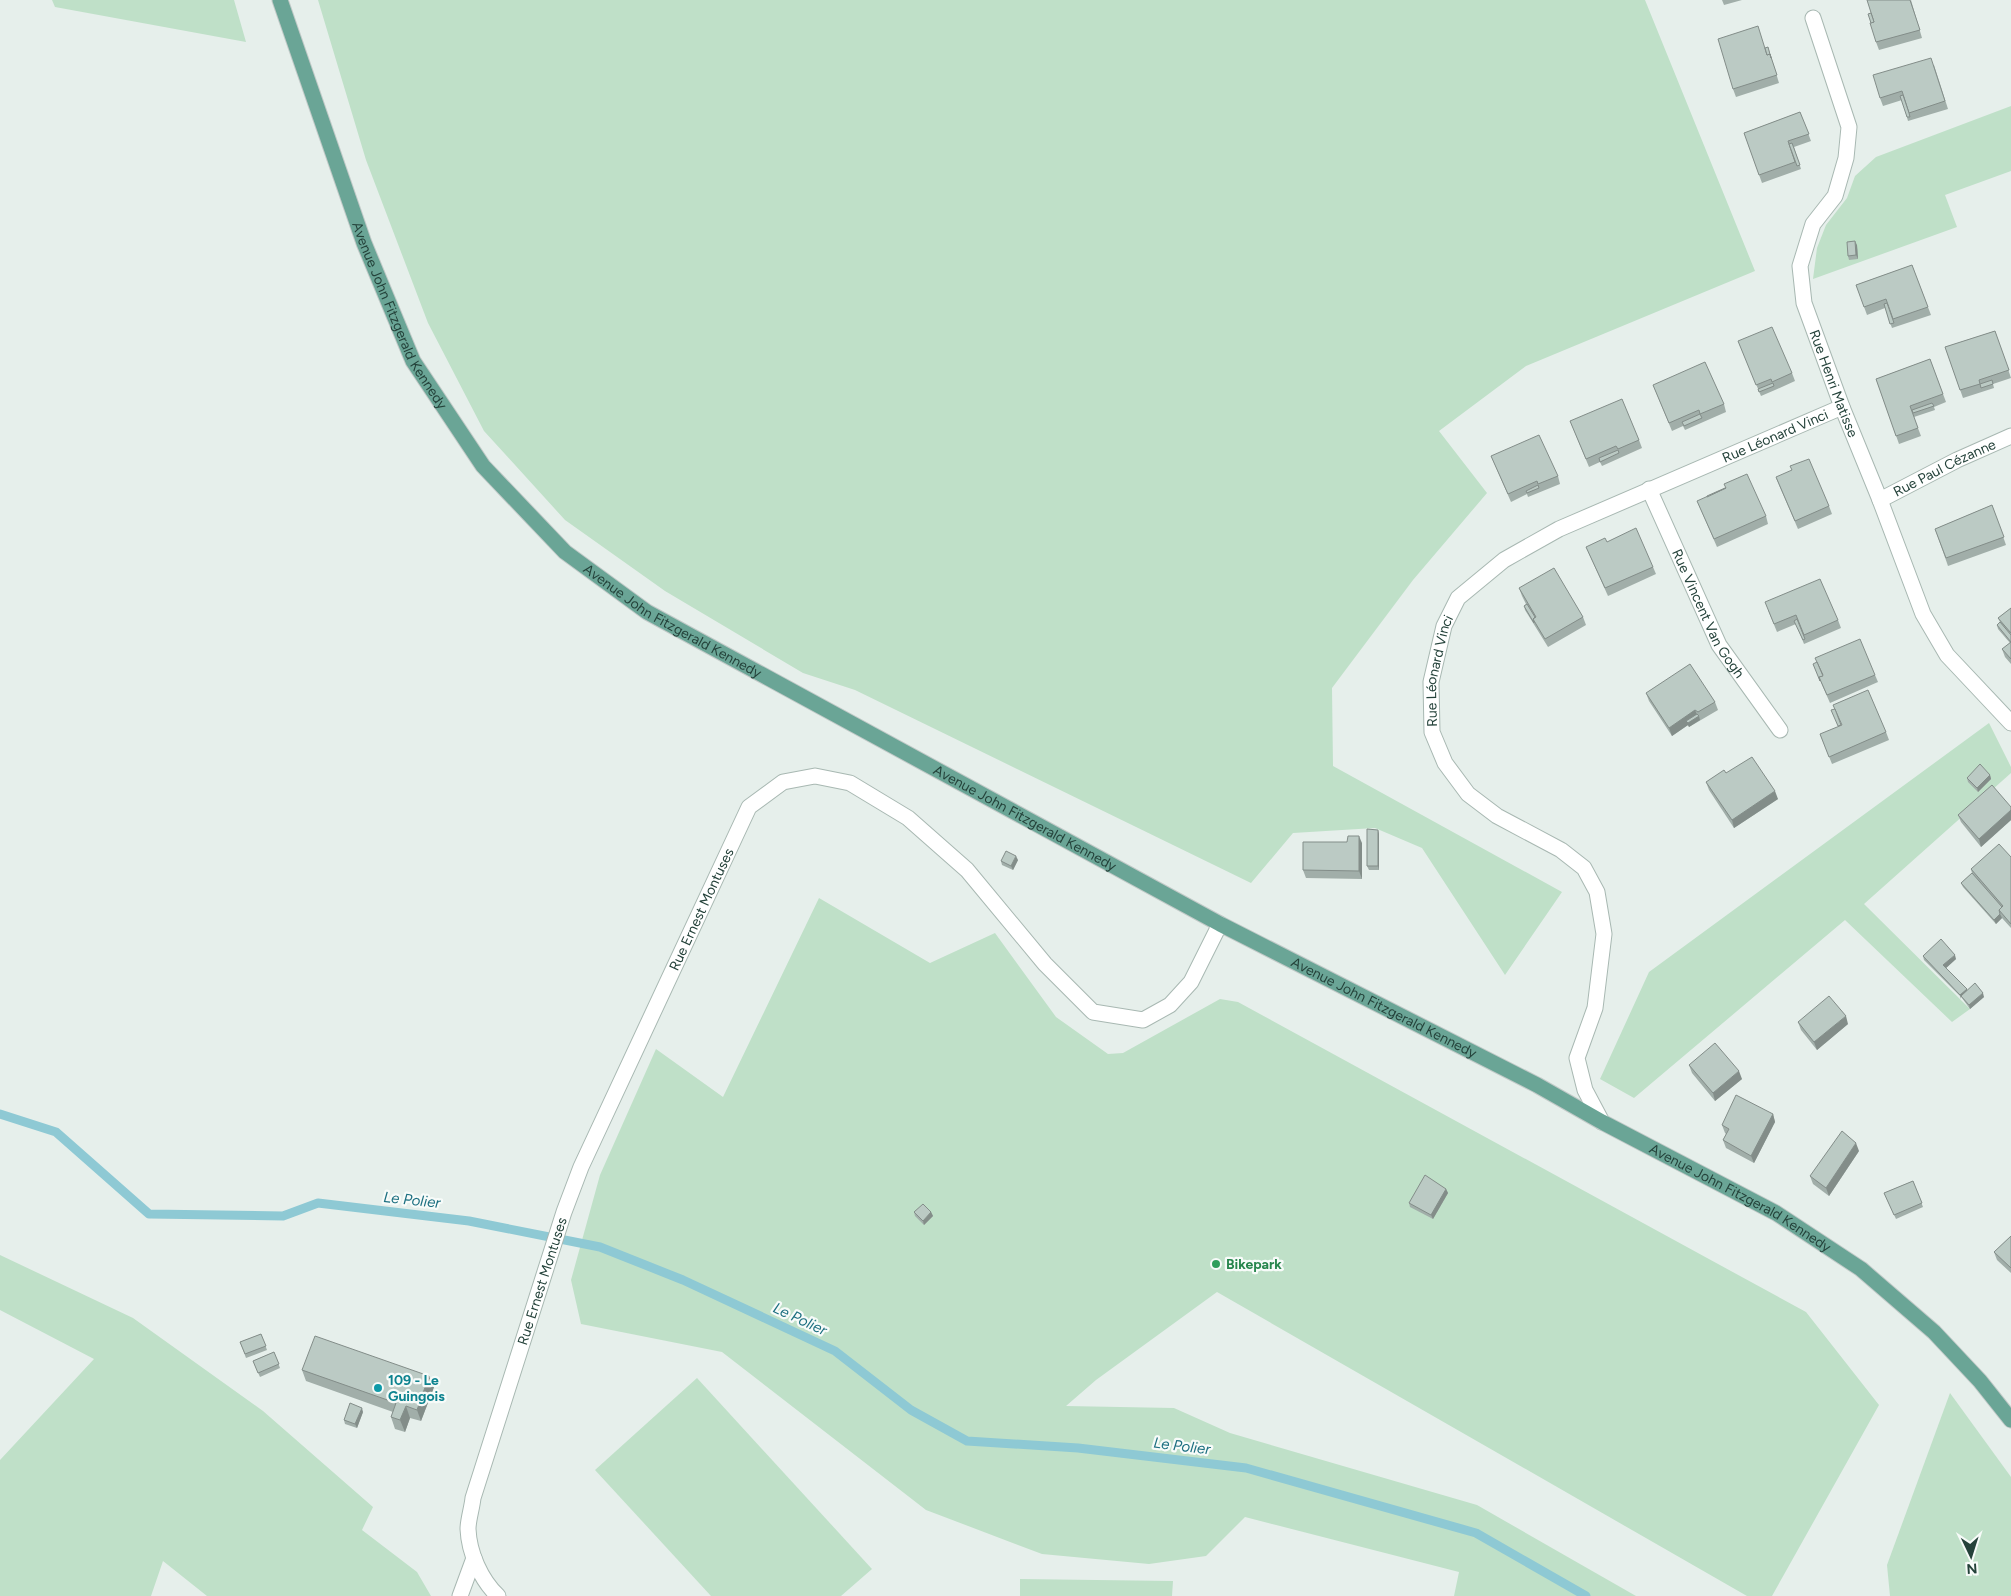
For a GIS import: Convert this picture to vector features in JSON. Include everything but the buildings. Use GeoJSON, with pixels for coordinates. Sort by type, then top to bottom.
{"type":"FeatureCollection","features":[{"type":"Feature","properties":{"kind":"main road","name":"Avenue John Fitzgerald Kennedy"},"geometry":{"type":"LineString","coordinates":[[280,0],[364,243],[413,361],[484,466],[565,552],[647,612],[1220,924],[1537,1085],[1602,1122],[1776,1213],[1861,1269],[1934,1332],[1980,1381],[2011,1420]]}},
{"type":"Feature","properties":{"kind":"street","name":"Rue Henri Matisse"},"geometry":{"type":"LineString","coordinates":[[1813,18],[1849,127],[1846,158],[1835,196],[1813,224],[1800,266],[1804,303],[1842,407],[1923,614],[1947,654],[2011,723]]}},
{"type":"Feature","properties":{"kind":"street","name":"Rue Léonard Vinci"},"geometry":{"type":"LineString","coordinates":[[1602,1122],[1585,1090],[1577,1058],[1595,1008],[1604,934],[1597,892],[1584,868],[1560,850],[1497,816],[1468,794],[1445,763],[1432,732],[1432,682],[1444,626],[1458,598],[1512,555],[1559,528],[1842,407]]}},
{"type":"Feature","properties":{"kind":"street","name":"Rue Paul Cézanne"},"geometry":{"type":"LineString","coordinates":[[1880,500],[1957,460],[2011,436]]}},
{"type":"Feature","properties":{"kind":"street","name":"Rue Vincent Van Gogh"},"geometry":{"type":"LineString","coordinates":[[1649,489],[1719,645],[1780,730]]}},
{"type":"Feature","properties":{"kind":"street","name":"Rue Ernest Montuses"},"geometry":{"type":"LineString","coordinates":[[498,1596],[490,1588],[474,1558],[468,1529],[473,1498],[564,1212],[581,1167],[749,808],[783,782],[815,776],[850,783],[908,818],[967,870],[1045,964],[1093,1012],[1142,1020],[1170,1005],[1191,982],[1220,924]]}},
{"type":"Feature","properties":{"kind":"street"},"geometry":{"type":"LineString","coordinates":[[460,1596],[474,1558]]}},
{"type":"Feature","properties":{"kind":"green space"},"geometry":{"type":"Polygon","coordinates":[[[52,0],[234,0],[246,42],[55,7],[52,0]]]}},
{"type":"Feature","properties":{"kind":"green space"},"geometry":{"type":"Polygon","coordinates":[[[318,0],[1645,0],[1755,271],[1526,366],[1439,431],[1487,493],[1413,580],[1332,688],[1333,766],[1562,892],[1505,975],[1422,848],[1375,828],[1293,833],[1251,883],[855,690],[803,673],[665,591],[565,520],[484,431],[428,323],[366,160],[318,0]]]}},
{"type":"Feature","properties":{"kind":"green space"},"geometry":{"type":"Polygon","coordinates":[[[2011,106],[2011,171],[1945,195],[1957,227],[1813,279],[1817,248],[1826,225],[1847,198],[1855,176],[1876,157],[2011,106]]]}},
{"type":"Feature","properties":{"kind":"green space"},"geometry":{"type":"Polygon","coordinates":[[[1989,723],[2011,767],[2011,773],[1864,904],[1970,1009],[1952,1022],[1845,920],[1634,1098],[1600,1079],[1649,972],[1989,723]]]}},
{"type":"Feature","properties":{"kind":"green space","name":"Bikepark"},"geometry":{"type":"Polygon","coordinates":[[[819,898],[930,963],[995,933],[1056,1017],[1108,1054],[1123,1053],[1220,999],[1238,1002],[1806,1312],[1879,1405],[1772,1596],[1747,1596],[1217,1292],[1096,1380],[1066,1406],[1174,1408],[1230,1433],[1477,1505],[1636,1596],[1454,1596],[1459,1572],[1245,1517],[1206,1556],[1149,1564],[1042,1554],[926,1510],[722,1352],[581,1324],[571,1280],[600,1175],[656,1049],[723,1097],[819,898]]]}},
{"type":"Feature","properties":{"kind":"green space"},"geometry":{"type":"Polygon","coordinates":[[[0,1255],[133,1318],[263,1411],[373,1507],[362,1530],[417,1572],[431,1596],[207,1596],[163,1561],[151,1596],[0,1596],[0,1460],[94,1359],[0,1310],[0,1255]]]}},
{"type":"Feature","properties":{"kind":"green space"},"geometry":{"type":"Polygon","coordinates":[[[697,1378],[872,1569],[841,1596],[711,1596],[595,1470],[697,1378]]]}},
{"type":"Feature","properties":{"kind":"green space"},"geometry":{"type":"Polygon","coordinates":[[[1950,1393],[2011,1477],[2011,1596],[1890,1596],[1887,1565],[1950,1393]]]}},
{"type":"Feature","properties":{"kind":"green space"},"geometry":{"type":"Polygon","coordinates":[[[1020,1579],[1173,1581],[1172,1596],[1020,1596],[1020,1579]]]}},
{"type":"Feature","properties":{"kind":"waterway","name":"Le Polier"},"geometry":{"type":"LineString","coordinates":[[0,1114],[56,1132],[149,1214],[283,1216],[318,1203],[469,1221],[600,1247],[683,1280],[835,1351],[911,1410],[967,1441],[1078,1448],[1246,1468],[1476,1533],[1586,1596]]}},
{"type":"Feature","properties":{"kind":"place","name":"Bikepark"},"geometry":{"type":"Point","coordinates":[1216,1264]}},
{"type":"Feature","properties":{"kind":"place","name":"109 - Le Guingois"},"geometry":{"type":"Point","coordinates":[378,1388]}}]}
